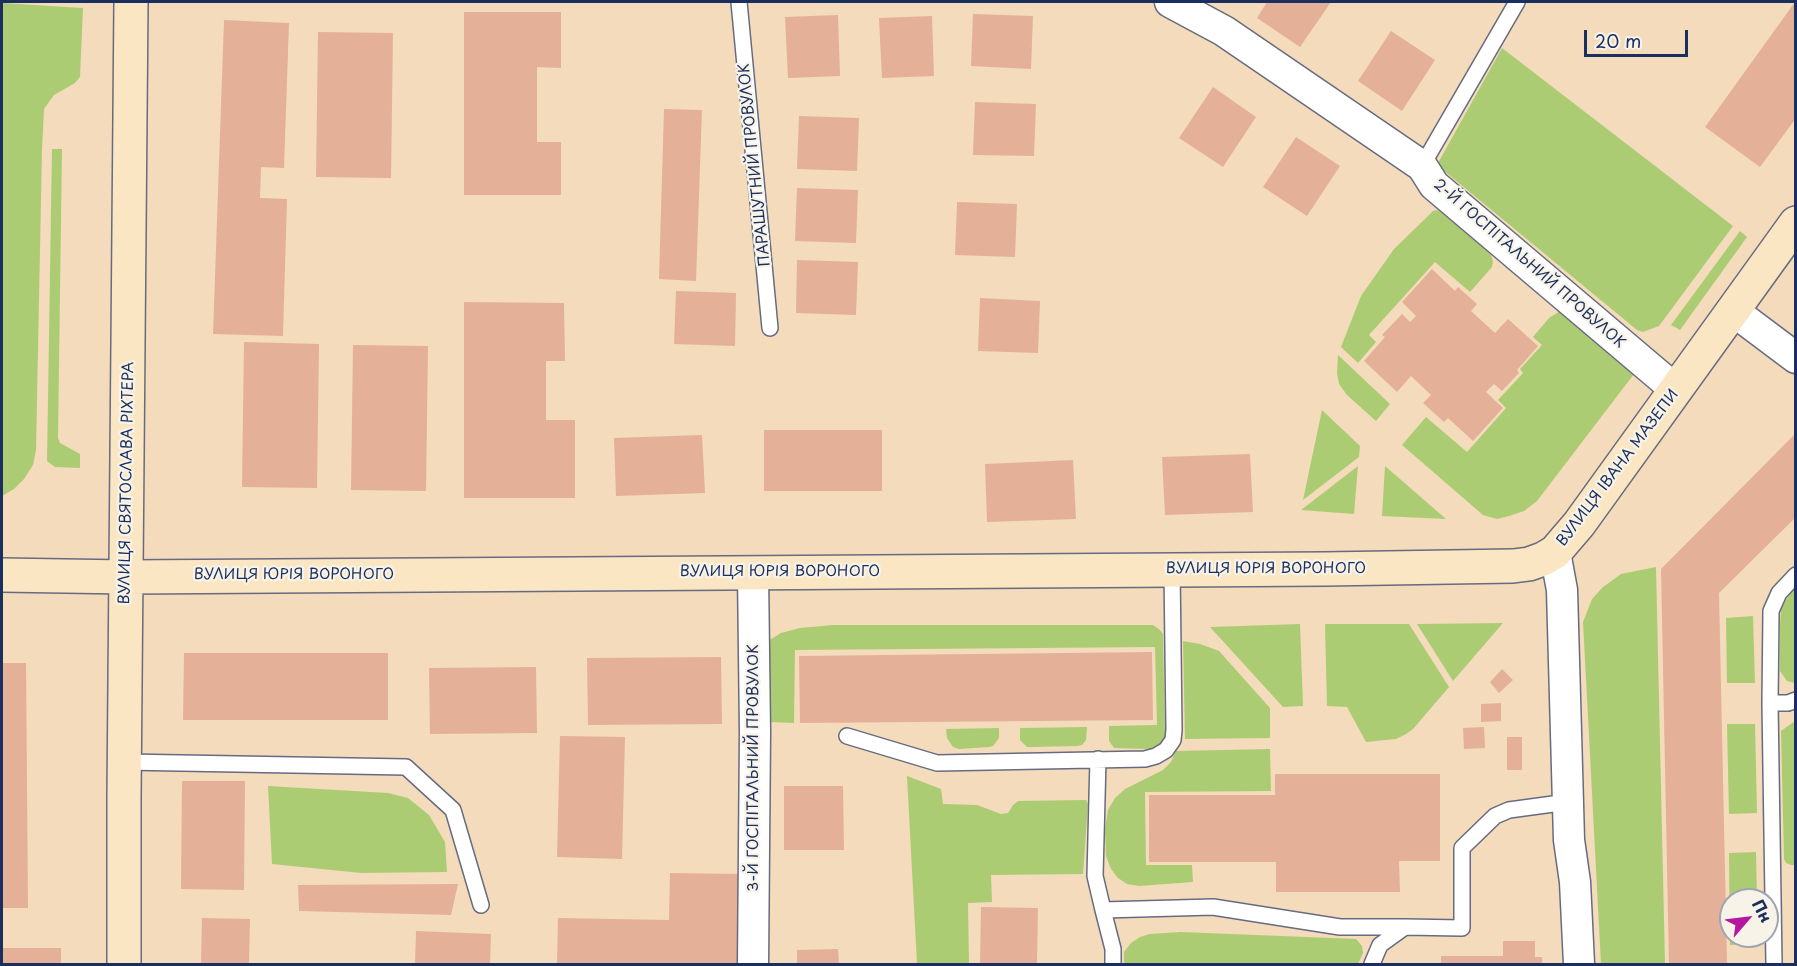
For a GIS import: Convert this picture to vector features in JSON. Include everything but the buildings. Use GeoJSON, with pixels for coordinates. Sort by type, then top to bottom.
{"type":"FeatureCollection","features":[{"type":"Feature","properties":{"kind":"main road","name":"ВУЛИЦЯ СВЯТОСЛАВА РІХТЕРА"},"geometry":{"type":"LineString","coordinates":[[124,964],[131,2]]}},
{"type":"Feature","properties":{"kind":"main road","name":"ВУЛИЦЯ ІВАНА МАЗЕПИ"},"geometry":{"type":"LineString","coordinates":[[1555,552],[1579,524],[1796,223]]}},
{"type":"Feature","properties":{"kind":"main road","name":"ВУЛИЦЯ ЮРІЯ ВОРОНОГО"},"geometry":{"type":"LineString","coordinates":[[2,575],[127,577],[1325,569],[1514,566],[1529,564],[1555,552]]}},
{"type":"Feature","properties":{"kind":"street","name":"2-Й ГОСПІТАЛЬНИЙ ПРОВУЛОК"},"geometry":{"type":"LineString","coordinates":[[1170,2],[1224,31],[1422,166],[1434,185],[1676,390]]}},
{"type":"Feature","properties":{"kind":"street"},"geometry":{"type":"LineString","coordinates":[[1732,310],[1796,358]]}},
{"type":"Feature","properties":{"kind":"street","name":"ВУЛИЦЯ ІВАНА МАЗЕПИ"},"geometry":{"type":"LineString","coordinates":[[1555,552],[1562,590],[1568,802],[1579,964]]}},
{"type":"Feature","properties":{"kind":"street","name":"3-Й ГОСПІТАЛЬНИЙ ПРОВУЛОК"},"geometry":{"type":"LineString","coordinates":[[753,573],[755,732],[753,964]]}},
{"type":"Feature","properties":{"kind":"lane","name":"ПАРАШУТНИЙ ПРОВУЛОК"},"geometry":{"type":"LineString","coordinates":[[739,2],[770,328]]}},
{"type":"Feature","properties":{"kind":"lane"},"geometry":{"type":"LineString","coordinates":[[1422,166],[1517,2]]}},
{"type":"Feature","properties":{"kind":"lane"},"geometry":{"type":"LineString","coordinates":[[847,736],[937,762],[1145,759],[1156,756],[1166,750],[1173,740],[1174,730],[1172,569]]}},
{"type":"Feature","properties":{"kind":"lane"},"geometry":{"type":"LineString","coordinates":[[1774,964],[1771,611],[1779,592],[1796,575]]}},
{"type":"Feature","properties":{"kind":"lane"},"geometry":{"type":"LineString","coordinates":[[1770,703],[1788,703],[1796,700]]}},
{"type":"Feature","properties":{"kind":"lane"},"geometry":{"type":"LineString","coordinates":[[1098,759],[1095,876],[1113,949],[1113,964]]}},
{"type":"Feature","properties":{"kind":"lane"},"geometry":{"type":"LineString","coordinates":[[124,762],[406,766],[453,810],[481,905]]}},
{"type":"Feature","properties":{"kind":"lane"},"geometry":{"type":"LineString","coordinates":[[1103,910],[1213,907],[1340,927],[1462,928],[1462,848],[1495,816],[1509,810],[1568,802]]}},
{"type":"Feature","properties":{"kind":"lane"},"geometry":{"type":"LineString","coordinates":[[1372,964],[1380,945],[1405,927]]}},
{"type":"Feature","properties":{"kind":"green space"},"geometry":{"type":"Polygon","coordinates":[[[2,3],[83,8],[80,77],[75,83],[54,95],[44,109],[36,450],[33,465],[24,479],[2,496],[2,3]]]}},
{"type":"Feature","properties":{"kind":"green space"},"geometry":{"type":"Polygon","coordinates":[[[1502,48],[1733,226],[1659,326],[1643,332],[1637,330],[1443,170],[1438,163],[1502,48]]]}},
{"type":"Feature","properties":{"kind":"green space"},"geometry":{"type":"Polygon","coordinates":[[[52,149],[62,149],[58,438],[60,443],[80,454],[80,468],[55,467],[47,461],[52,149]]]}},
{"type":"Feature","properties":{"kind":"green space"},"geometry":{"type":"Polygon","coordinates":[[[1438,210],[1491,255],[1492,267],[1470,292],[1435,262],[1369,335],[1376,342],[1358,363],[1341,347],[1361,296],[1394,249],[1433,211],[1438,210]]]}},
{"type":"Feature","properties":{"kind":"green space"},"geometry":{"type":"Polygon","coordinates":[[[1740,231],[1747,237],[1680,330],[1671,325],[1740,231]]]}},
{"type":"Feature","properties":{"kind":"green space"},"geometry":{"type":"Polygon","coordinates":[[[1560,311],[1634,374],[1537,501],[1524,511],[1509,516],[1497,519],[1483,515],[1402,445],[1426,417],[1467,452],[1506,408],[1498,400],[1523,373],[1520,369],[1542,345],[1533,337],[1549,318],[1560,311]]]}},
{"type":"Feature","properties":{"kind":"green space"},"geometry":{"type":"Polygon","coordinates":[[[1338,355],[1390,404],[1376,421],[1347,395],[1339,384],[1338,355]]]}},
{"type":"Feature","properties":{"kind":"green space"},"geometry":{"type":"Polygon","coordinates":[[[1322,410],[1360,446],[1359,457],[1303,500],[1322,410]]]}},
{"type":"Feature","properties":{"kind":"green space"},"geometry":{"type":"Polygon","coordinates":[[[1358,466],[1354,514],[1301,510],[1358,466]]]}},
{"type":"Feature","properties":{"kind":"green space"},"geometry":{"type":"Polygon","coordinates":[[[1385,466],[1446,519],[1382,516],[1385,466]]]}},
{"type":"Feature","properties":{"kind":"green space"},"geometry":{"type":"Polygon","coordinates":[[[1656,567],[1665,964],[1601,964],[1583,622],[1592,599],[1603,587],[1621,574],[1656,567]]]}},
{"type":"Feature","properties":{"kind":"green space"},"geometry":{"type":"Polygon","coordinates":[[[1795,586],[1795,683],[1787,681],[1780,671],[1780,624],[1781,610],[1795,586]]]}},
{"type":"Feature","properties":{"kind":"green space"},"geometry":{"type":"Polygon","coordinates":[[[1753,616],[1755,683],[1727,683],[1726,618],[1753,616]]]}},
{"type":"Feature","properties":{"kind":"green space"},"geometry":{"type":"Polygon","coordinates":[[[1503,623],[1453,681],[1417,624],[1503,623]]]}},
{"type":"Feature","properties":{"kind":"green space"},"geometry":{"type":"Polygon","coordinates":[[[1300,624],[1303,706],[1283,707],[1210,627],[1300,624]]]}},
{"type":"Feature","properties":{"kind":"green space"},"geometry":{"type":"Polygon","coordinates":[[[1325,624],[1409,624],[1449,687],[1406,734],[1396,739],[1366,742],[1347,707],[1327,706],[1325,624]]]}},
{"type":"Feature","properties":{"kind":"green space"},"geometry":{"type":"Polygon","coordinates":[[[833,625],[1153,625],[1163,634],[1165,737],[1157,747],[1150,749],[1114,748],[1109,741],[1109,726],[1157,725],[1155,647],[795,650],[794,723],[769,722],[768,641],[781,633],[800,628],[833,625]]]}},
{"type":"Feature","properties":{"kind":"green space"},"geometry":{"type":"Polygon","coordinates":[[[1183,641],[1219,651],[1270,708],[1270,738],[1185,739],[1183,641]]]}},
{"type":"Feature","properties":{"kind":"green space"},"geometry":{"type":"Polygon","coordinates":[[[1795,721],[1796,865],[1791,865],[1784,859],[1781,731],[1795,721]]]}},
{"type":"Feature","properties":{"kind":"green space"},"geometry":{"type":"Polygon","coordinates":[[[1727,724],[1755,724],[1757,813],[1729,814],[1727,724]]]}},
{"type":"Feature","properties":{"kind":"green space"},"geometry":{"type":"Polygon","coordinates":[[[1087,727],[1086,740],[1082,745],[1077,746],[1027,747],[1020,740],[1020,728],[1087,727]]]}},
{"type":"Feature","properties":{"kind":"green space"},"geometry":{"type":"Polygon","coordinates":[[[999,728],[999,738],[993,746],[959,749],[953,747],[947,738],[946,729],[999,728]]]}},
{"type":"Feature","properties":{"kind":"green space"},"geometry":{"type":"Polygon","coordinates":[[[1270,749],[1271,791],[1145,792],[1146,865],[1192,865],[1193,882],[1139,886],[1127,884],[1118,878],[1111,869],[1106,856],[1105,829],[1108,810],[1115,798],[1125,789],[1163,770],[1171,762],[1176,751],[1270,749]]]}},
{"type":"Feature","properties":{"kind":"green space"},"geometry":{"type":"Polygon","coordinates":[[[907,776],[941,789],[943,804],[977,805],[1001,814],[1008,813],[1018,801],[1086,800],[1088,804],[1083,874],[991,875],[992,902],[968,903],[969,964],[917,964],[907,776]]]}},
{"type":"Feature","properties":{"kind":"green space"},"geometry":{"type":"Polygon","coordinates":[[[268,786],[388,793],[408,798],[429,815],[445,842],[447,872],[361,873],[272,864],[268,786]]]}},
{"type":"Feature","properties":{"kind":"green space"},"geometry":{"type":"Polygon","coordinates":[[[1756,852],[1757,888],[1729,888],[1729,853],[1756,852]]]}},
{"type":"Feature","properties":{"kind":"green space"},"geometry":{"type":"Polygon","coordinates":[[[1181,932],[1356,939],[1362,946],[1363,953],[1358,964],[1124,964],[1124,952],[1140,937],[1181,932]]]}}]}
